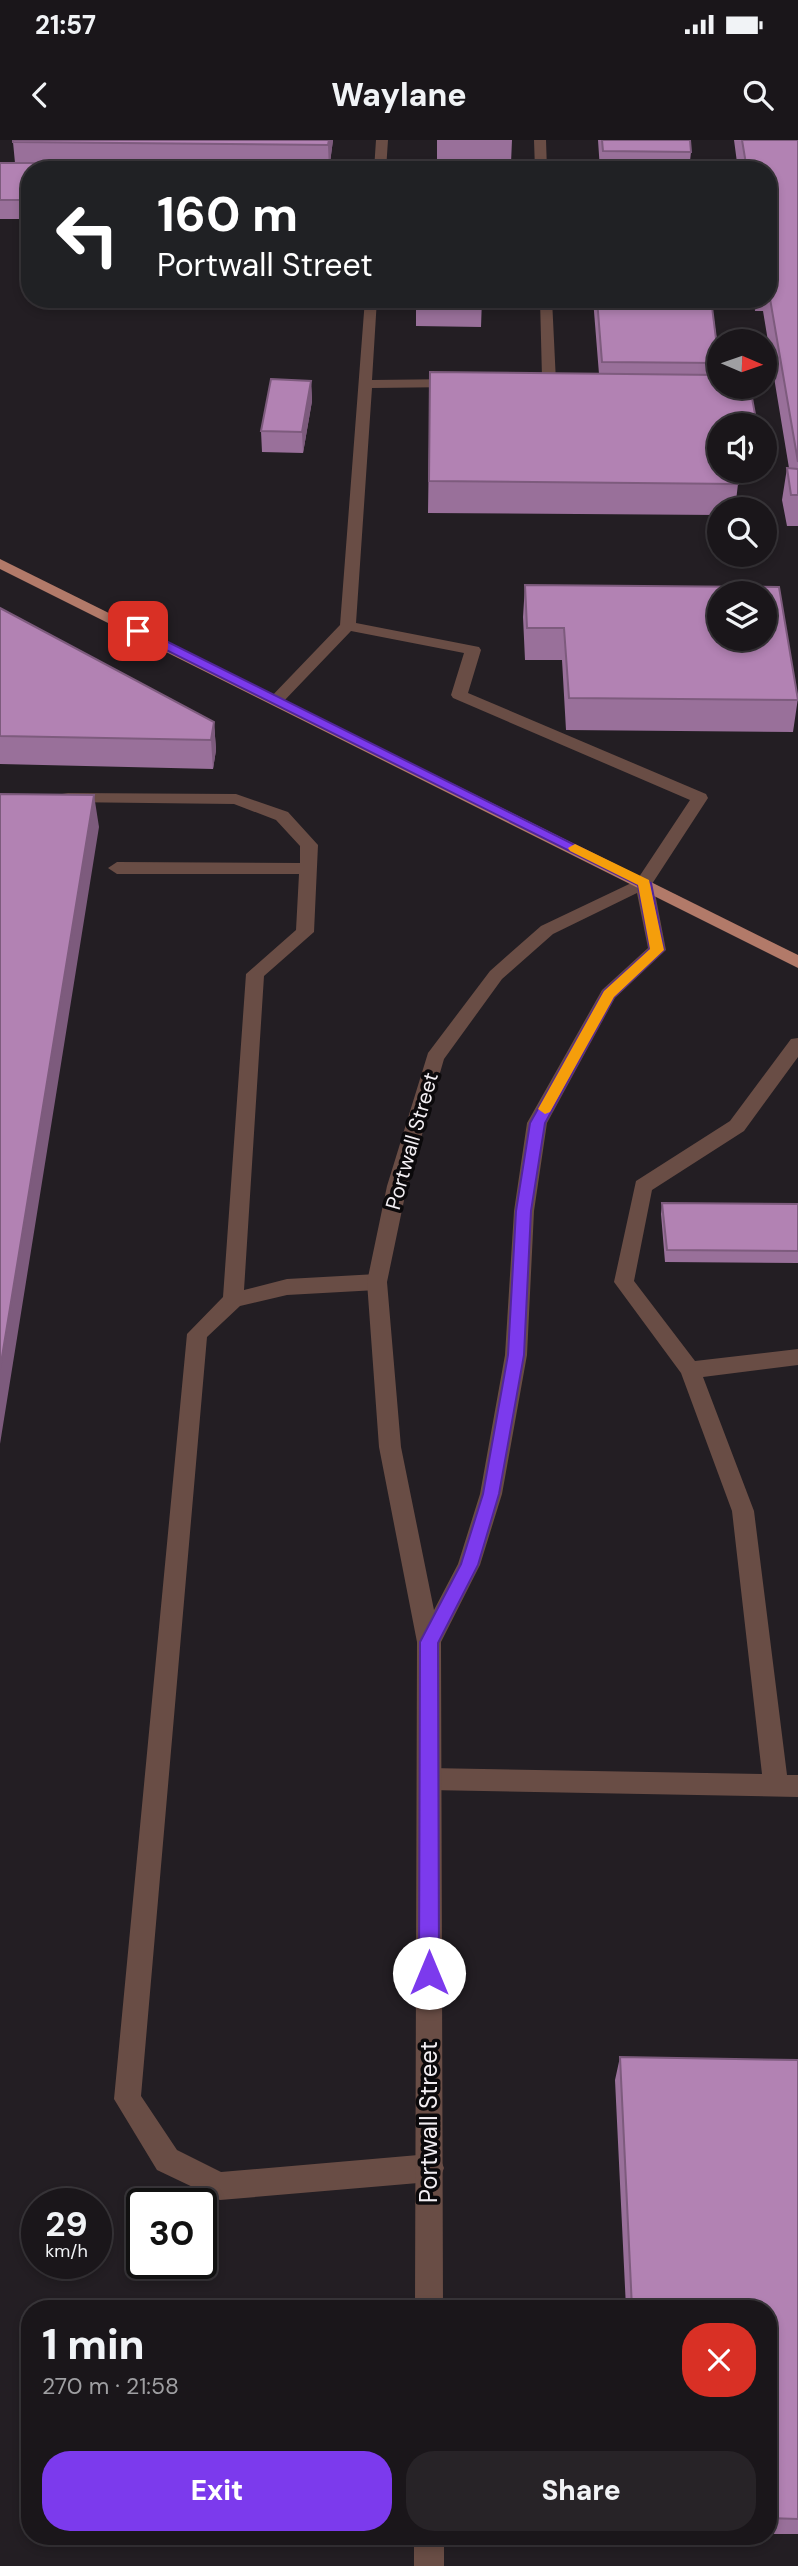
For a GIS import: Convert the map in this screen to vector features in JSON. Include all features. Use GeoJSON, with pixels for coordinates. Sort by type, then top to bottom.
{"type":"FeatureCollection","features":[{"type":"Feature","properties":{"kind":"main road"},"geometry":{"type":"LineString","coordinates":[[0,563],[798,962]]}},
{"type":"Feature","properties":{"kind":"street"},"geometry":{"type":"LineString","coordinates":[[381,161],[382,140]]}},
{"type":"Feature","properties":{"kind":"street"},"geometry":{"type":"LineString","coordinates":[[540,140],[541,161]]}},
{"type":"Feature","properties":{"kind":"street"},"geometry":{"type":"LineString","coordinates":[[276,700],[348,626],[370,308]]}},
{"type":"Feature","properties":{"kind":"street"},"geometry":{"type":"LineString","coordinates":[[523,383],[549,383],[546,308]]}},
{"type":"Feature","properties":{"kind":"street"},"geometry":{"type":"LineString","coordinates":[[365,384],[470,383]]}},
{"type":"Feature","properties":{"kind":"street"},"geometry":{"type":"LineString","coordinates":[[348,626],[473,650],[459,695],[700,798],[644,883]]}},
{"type":"Feature","properties":{"kind":"street"},"geometry":{"type":"LineString","coordinates":[[56,798],[236,799],[282,816],[309,845],[305,932],[255,974],[233,1300]]}},
{"type":"Feature","properties":{"kind":"street"},"geometry":{"type":"LineString","coordinates":[[117,868],[308,869]]}},
{"type":"Feature","properties":{"kind":"street","name":"Portwall Street"},"geometry":{"type":"LineString","coordinates":[[429,1642],[469,1565],[491,1494],[516,1355],[524,1211],[537,1123],[608,995],[657,950],[644,883],[547,930],[496,975],[435,1058],[397,1186],[377,1282],[390,1447],[429,1642],[429,2300]]}},
{"type":"Feature","properties":{"kind":"street"},"geometry":{"type":"LineString","coordinates":[[429,1779],[787,1786],[743,1511],[691,1370],[624,1282],[643,1186],[737,1126],[798,1044]]}},
{"type":"Feature","properties":{"kind":"street"},"geometry":{"type":"LineString","coordinates":[[377,1282],[288,1287],[233,1300],[197,1334],[127,2099],[167,2160],[220,2186],[429,2168]]}},
{"type":"Feature","properties":{"kind":"street"},"geometry":{"type":"LineString","coordinates":[[691,1370],[798,1357]]}},
{"type":"Feature","properties":{"kind":"street"},"geometry":{"type":"LineString","coordinates":[[429,2545],[429,2566]]}},
{"type":"Feature","properties":{"kind":"building"},"geometry":{"type":"Polygon","coordinates":[[[13,140],[329,140],[328,145],[13,140]]]}},
{"type":"Feature","properties":{"kind":"building"},"geometry":{"type":"Polygon","coordinates":[[[602,140],[690,140],[691,152],[603,151],[602,140]]]}},
{"type":"Feature","properties":{"kind":"building"},"geometry":{"type":"Polygon","coordinates":[[[742,140],[798,140],[798,462],[772,308],[777,308],[777,161],[746,161],[742,140]]]}},
{"type":"Feature","properties":{"kind":"building"},"geometry":{"type":"Polygon","coordinates":[[[0,163],[21,163],[21,200],[0,200],[0,163]]]}},
{"type":"Feature","properties":{"kind":"building"},"geometry":{"type":"Polygon","coordinates":[[[598,308],[712,308],[715,329],[707,329],[707,363],[602,362],[598,308]]]}},
{"type":"Feature","properties":{"kind":"building"},"geometry":{"type":"Polygon","coordinates":[[[430,372],[707,375],[707,399],[752,399],[755,413],[707,413],[707,483],[738,484],[429,481],[430,372]]]}},
{"type":"Feature","properties":{"kind":"building"},"geometry":{"type":"Polygon","coordinates":[[[271,379],[311,381],[302,432],[261,431],[271,379]]]}},
{"type":"Feature","properties":{"kind":"building"},"geometry":{"type":"Polygon","coordinates":[[[787,468],[798,469],[798,495],[791,495],[787,468]]]}},
{"type":"Feature","properties":{"kind":"building"},"geometry":{"type":"Polygon","coordinates":[[[525,585],[707,586],[707,651],[777,651],[779,587],[798,700],[569,698],[564,628],[527,628],[525,585]]]}},
{"type":"Feature","properties":{"kind":"building"},"geometry":{"type":"Polygon","coordinates":[[[0,608],[214,722],[211,740],[0,736],[0,608]]]}},
{"type":"Feature","properties":{"kind":"building"},"geometry":{"type":"Polygon","coordinates":[[[0,794],[94,795],[0,1369],[0,794]]]}},
{"type":"Feature","properties":{"kind":"building"},"geometry":{"type":"Polygon","coordinates":[[[662,1203],[798,1204],[798,1251],[667,1250],[662,1203]]]}},
{"type":"Feature","properties":{"kind":"building"},"geometry":{"type":"Polygon","coordinates":[[[620,2057],[798,2060],[798,2519],[777,2518],[777,2300],[632,2300],[620,2057]]]}},
{"type":"Feature","properties":{"kind":"slow traffic"},"geometry":{"type":"LineString","coordinates":[[545,1109],[608,995],[657,950],[644,883],[575,848]]}},
{"type":"Feature","properties":{"kind":"route"},"geometry":{"type":"LineString","coordinates":[[138,631],[644,883],[657,950],[608,995],[537,1123],[524,1211],[516,1355],[491,1494],[469,1565],[429,1642],[429,1973]]}}]}
